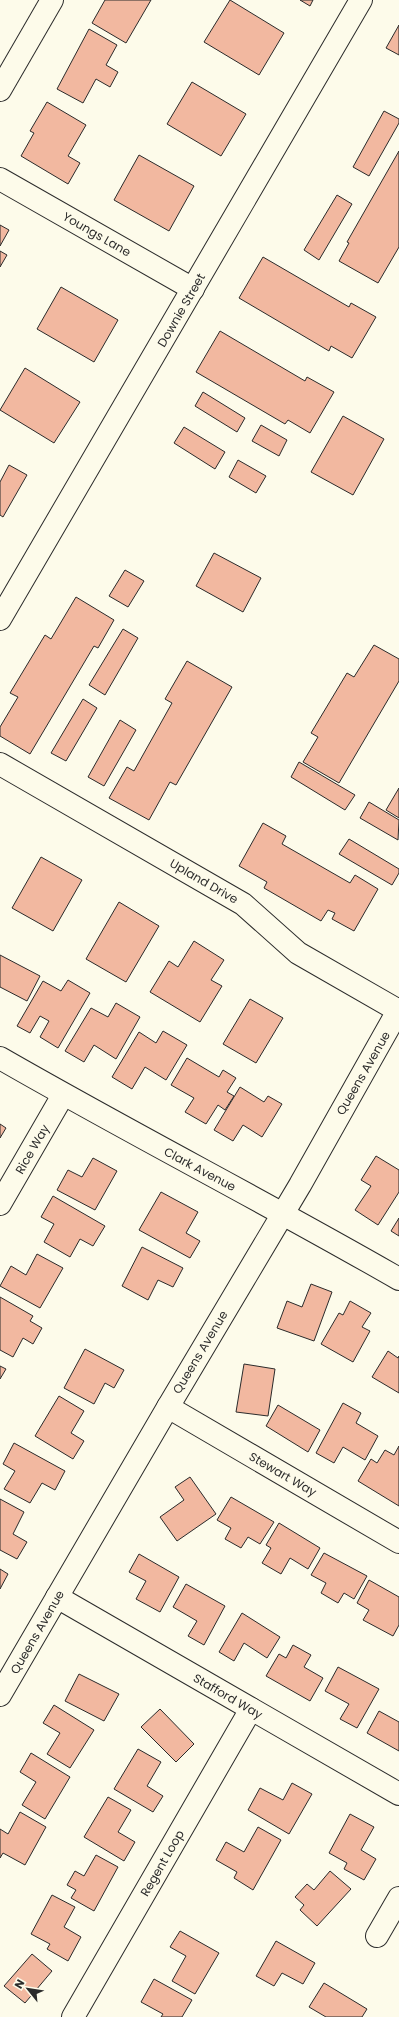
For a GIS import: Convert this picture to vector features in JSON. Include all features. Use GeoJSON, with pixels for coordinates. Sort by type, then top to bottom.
{"type":"FeatureCollection","features":[{"type":"Feature","properties":{"kind":"street"},"geometry":{"type":"LineString","coordinates":[[0,90],[52,0]]}},
{"type":"Feature","properties":{"kind":"street","name":"Downie Street"},"geometry":{"type":"LineString","coordinates":[[0,619],[361,0]]}},
{"type":"Feature","properties":{"kind":"street","name":"Youngs Lane"},"geometry":{"type":"LineString","coordinates":[[0,179],[193,289]]}},
{"type":"Feature","properties":{"kind":"street","name":"Upland Drive"},"geometry":{"type":"LineString","coordinates":[[0,764],[243,904],[298,952],[399,1010]]}},
{"type":"Feature","properties":{"kind":"street","name":"Queens Avenue"},"geometry":{"type":"LineString","coordinates":[[0,1695],[283,1212],[399,1010]]}},
{"type":"Feature","properties":{"kind":"street","name":"Clark Avenue"},"geometry":{"type":"LineString","coordinates":[[0,1058],[63,1094],[283,1212],[399,1279]]}},
{"type":"Feature","properties":{"kind":"street","name":"Rice Way"},"geometry":{"type":"LineString","coordinates":[[0,1204],[63,1094]]}},
{"type":"Feature","properties":{"kind":"street","name":"Stewart Way"},"geometry":{"type":"LineString","coordinates":[[168,1407],[399,1542]]}},
{"type":"Feature","properties":{"kind":"street","name":"Stafford Way"},"geometry":{"type":"LineString","coordinates":[[57,1597],[399,1794]]}},
{"type":"Feature","properties":{"kind":"street","name":"Regent Loop"},"geometry":{"type":"LineString","coordinates":[[73,2017],[251,1709]]}},
{"type":"Feature","properties":{"kind":"street"},"geometry":{"type":"LineString","coordinates":[[378,1936],[399,1898]]}},
{"type":"Feature","properties":{"kind":"building"},"geometry":{"type":"Polygon","coordinates":[[[105,0],[151,0],[126,43],[92,23],[105,0]]]}},
{"type":"Feature","properties":{"kind":"building"},"geometry":{"type":"Polygon","coordinates":[[[230,0],[284,33],[259,75],[204,42],[230,0]]]}},
{"type":"Feature","properties":{"kind":"building"},"geometry":{"type":"Polygon","coordinates":[[[300,0],[313,0],[310,6],[300,0]]]}},
{"type":"Feature","properties":{"kind":"building"},"geometry":{"type":"Polygon","coordinates":[[[399,25],[399,55],[386,48],[399,25]]]}},
{"type":"Feature","properties":{"kind":"building"},"geometry":{"type":"Polygon","coordinates":[[[89,29],[117,45],[106,65],[118,72],[110,87],[96,79],[83,103],[57,89],[89,29]]]}},
{"type":"Feature","properties":{"kind":"building"},"geometry":{"type":"Polygon","coordinates":[[[192,82],[246,114],[221,156],[167,124],[192,82]]]}},
{"type":"Feature","properties":{"kind":"building"},"geometry":{"type":"Polygon","coordinates":[[[47,102],[86,125],[68,156],[80,163],[68,184],[21,156],[34,133],[30,131],[47,102]]]}},
{"type":"Feature","properties":{"kind":"building"},"geometry":{"type":"Polygon","coordinates":[[[384,111],[399,119],[399,123],[369,176],[353,167],[384,111]]]}},
{"type":"Feature","properties":{"kind":"building"},"geometry":{"type":"Polygon","coordinates":[[[399,151],[399,247],[378,283],[339,261],[349,243],[347,242],[399,151]]]}},
{"type":"Feature","properties":{"kind":"building"},"geometry":{"type":"Polygon","coordinates":[[[139,155],[194,186],[169,231],[114,200],[139,155]]]}},
{"type":"Feature","properties":{"kind":"building"},"geometry":{"type":"Polygon","coordinates":[[[337,195],[352,204],[319,260],[304,250],[337,195]]]}},
{"type":"Feature","properties":{"kind":"building"},"geometry":{"type":"Polygon","coordinates":[[[0,225],[9,230],[0,246],[0,225]]]}},
{"type":"Feature","properties":{"kind":"building"},"geometry":{"type":"Polygon","coordinates":[[[0,251],[7,255],[0,267],[0,251]]]}},
{"type":"Feature","properties":{"kind":"building"},"geometry":{"type":"Polygon","coordinates":[[[263,257],[349,307],[351,303],[376,317],[352,358],[331,346],[329,351],[239,298],[263,257]]]}},
{"type":"Feature","properties":{"kind":"building"},"geometry":{"type":"Polygon","coordinates":[[[61,287],[118,320],[94,362],[37,329],[61,287]]]}},
{"type":"Feature","properties":{"kind":"building"},"geometry":{"type":"Polygon","coordinates":[[[220,331],[305,381],[307,377],[334,392],[310,433],[288,420],[285,424],[196,372],[220,331]]]}},
{"type":"Feature","properties":{"kind":"building"},"geometry":{"type":"Polygon","coordinates":[[[25,368],[80,402],[54,443],[0,410],[25,368]]]}},
{"type":"Feature","properties":{"kind":"building"},"geometry":{"type":"Polygon","coordinates":[[[203,392],[245,418],[237,432],[195,406],[203,392]]]}},
{"type":"Feature","properties":{"kind":"building"},"geometry":{"type":"Polygon","coordinates":[[[343,416],[384,439],[353,495],[311,472],[343,416]]]}},
{"type":"Feature","properties":{"kind":"building"},"geometry":{"type":"Polygon","coordinates":[[[261,425],[287,440],[279,456],[252,441],[261,425]]]}},
{"type":"Feature","properties":{"kind":"building"},"geometry":{"type":"Polygon","coordinates":[[[184,427],[225,452],[215,469],[174,443],[184,427]]]}},
{"type":"Feature","properties":{"kind":"building"},"geometry":{"type":"Polygon","coordinates":[[[238,460],[266,476],[256,493],[229,477],[238,460]]]}},
{"type":"Feature","properties":{"kind":"building"},"geometry":{"type":"Polygon","coordinates":[[[9,465],[27,475],[3,517],[0,515],[0,482],[9,465]]]}},
{"type":"Feature","properties":{"kind":"building"},"geometry":{"type":"Polygon","coordinates":[[[214,553],[261,578],[243,612],[196,586],[214,553]]]}},
{"type":"Feature","properties":{"kind":"building"},"geometry":{"type":"Polygon","coordinates":[[[125,570],[144,581],[128,607],[109,596],[125,570]]]}},
{"type":"Feature","properties":{"kind":"building"},"geometry":{"type":"Polygon","coordinates":[[[76,597],[114,620],[98,648],[94,646],[30,754],[0,736],[0,727],[18,697],[10,693],[45,635],[51,639],[76,597]]]}},
{"type":"Feature","properties":{"kind":"building"},"geometry":{"type":"Polygon","coordinates":[[[123,629],[138,638],[105,695],[89,685],[123,629]]]}},
{"type":"Feature","properties":{"kind":"building"},"geometry":{"type":"Polygon","coordinates":[[[374,645],[399,659],[399,681],[339,783],[303,762],[318,737],[311,733],[347,673],[354,677],[374,645]]]}},
{"type":"Feature","properties":{"kind":"building"},"geometry":{"type":"Polygon","coordinates":[[[187,661],[232,687],[176,785],[170,782],[149,820],[109,798],[127,767],[134,771],[172,703],[165,699],[187,661]]]}},
{"type":"Feature","properties":{"kind":"building"},"geometry":{"type":"Polygon","coordinates":[[[83,699],[97,708],[66,761],[51,753],[83,699]]]}},
{"type":"Feature","properties":{"kind":"building"},"geometry":{"type":"Polygon","coordinates":[[[120,720],[136,730],[104,786],[88,777],[120,720]]]}},
{"type":"Feature","properties":{"kind":"building"},"geometry":{"type":"Polygon","coordinates":[[[299,762],[355,795],[345,810],[291,777],[299,762]]]}},
{"type":"Feature","properties":{"kind":"building"},"geometry":{"type":"Polygon","coordinates":[[[399,788],[399,818],[386,810],[399,788]]]}},
{"type":"Feature","properties":{"kind":"building"},"geometry":{"type":"Polygon","coordinates":[[[369,802],[399,820],[398,840],[360,818],[369,802]]]}},
{"type":"Feature","properties":{"kind":"building"},"geometry":{"type":"Polygon","coordinates":[[[263,823],[286,836],[282,844],[350,883],[355,875],[378,889],[354,931],[332,919],[335,913],[328,910],[321,921],[264,888],[267,882],[239,866],[263,823]]]}},
{"type":"Feature","properties":{"kind":"building"},"geometry":{"type":"Polygon","coordinates":[[[349,839],[399,869],[399,873],[392,885],[339,854],[349,839]]]}},
{"type":"Feature","properties":{"kind":"building"},"geometry":{"type":"Polygon","coordinates":[[[41,857],[82,880],[53,931],[12,908],[41,857]]]}},
{"type":"Feature","properties":{"kind":"building"},"geometry":{"type":"Polygon","coordinates":[[[119,902],[159,926],[126,982],[86,959],[119,902]]]}},
{"type":"Feature","properties":{"kind":"building"},"geometry":{"type":"Polygon","coordinates":[[[194,941],[224,960],[211,980],[222,986],[200,1022],[150,992],[169,961],[178,967],[194,941]]]}},
{"type":"Feature","properties":{"kind":"building"},"geometry":{"type":"Polygon","coordinates":[[[0,955],[40,976],[27,1001],[0,987],[0,955]]]}},
{"type":"Feature","properties":{"kind":"building"},"geometry":{"type":"Polygon","coordinates":[[[68,980],[90,993],[58,1048],[40,1037],[49,1021],[40,1016],[30,1033],[17,1026],[43,981],[61,991],[68,980]]]}},
{"type":"Feature","properties":{"kind":"building"},"geometry":{"type":"Polygon","coordinates":[[[250,999],[283,1018],[256,1063],[223,1044],[250,999]]]}},
{"type":"Feature","properties":{"kind":"building"},"geometry":{"type":"Polygon","coordinates":[[[116,1003],[140,1017],[116,1059],[94,1045],[84,1062],[65,1051],[91,1008],[108,1017],[116,1003]]]}},
{"type":"Feature","properties":{"kind":"building"},"geometry":{"type":"Polygon","coordinates":[[[163,1031],[187,1045],[166,1080],[145,1067],[132,1089],[112,1077],[139,1032],[156,1043],[163,1031]]]}},
{"type":"Feature","properties":{"kind":"building"},"geometry":{"type":"Polygon","coordinates":[[[187,1058],[219,1077],[223,1070],[236,1078],[227,1092],[234,1096],[225,1110],[218,1105],[206,1124],[185,1112],[194,1098],[171,1085],[187,1058]]]}},
{"type":"Feature","properties":{"kind":"building"},"geometry":{"type":"Polygon","coordinates":[[[240,1087],[264,1102],[268,1096],[282,1104],[262,1137],[243,1125],[233,1141],[214,1130],[240,1087]]]}},
{"type":"Feature","properties":{"kind":"building"},"geometry":{"type":"Polygon","coordinates":[[[0,1124],[6,1128],[0,1138],[0,1124]]]}},
{"type":"Feature","properties":{"kind":"building"},"geometry":{"type":"Polygon","coordinates":[[[376,1156],[399,1170],[399,1192],[378,1225],[355,1210],[371,1186],[361,1180],[376,1156]]]}},
{"type":"Feature","properties":{"kind":"building"},"geometry":{"type":"Polygon","coordinates":[[[93,1158],[117,1171],[95,1210],[57,1190],[68,1170],[82,1177],[93,1158]]]}},
{"type":"Feature","properties":{"kind":"building"},"geometry":{"type":"Polygon","coordinates":[[[161,1192],[198,1212],[186,1233],[200,1241],[190,1258],[139,1230],[161,1192]]]}},
{"type":"Feature","properties":{"kind":"building"},"geometry":{"type":"Polygon","coordinates":[[[53,1196],[105,1226],[93,1246],[80,1239],[70,1257],[44,1242],[54,1224],[41,1217],[53,1196]]]}},
{"type":"Feature","properties":{"kind":"building"},"geometry":{"type":"Polygon","coordinates":[[[399,1218],[399,1236],[391,1231],[399,1218]]]}},
{"type":"Feature","properties":{"kind":"building"},"geometry":{"type":"Polygon","coordinates":[[[142,1247],[183,1268],[173,1287],[158,1280],[148,1300],[122,1286],[142,1247]]]}},
{"type":"Feature","properties":{"kind":"building"},"geometry":{"type":"Polygon","coordinates":[[[37,1254],[63,1268],[40,1308],[0,1286],[11,1266],[26,1275],[37,1254]]]}},
{"type":"Feature","properties":{"kind":"building"},"geometry":{"type":"Polygon","coordinates":[[[311,1284],[332,1292],[314,1341],[277,1328],[287,1301],[302,1307],[311,1284]]]}},
{"type":"Feature","properties":{"kind":"building"},"geometry":{"type":"Polygon","coordinates":[[[0,1297],[33,1316],[30,1321],[42,1328],[33,1344],[23,1338],[13,1357],[0,1350],[0,1297]]]}},
{"type":"Feature","properties":{"kind":"building"},"geometry":{"type":"Polygon","coordinates":[[[350,1301],[371,1313],[362,1327],[370,1331],[353,1362],[321,1344],[339,1313],[343,1315],[350,1301]]]}},
{"type":"Feature","properties":{"kind":"building"},"geometry":{"type":"Polygon","coordinates":[[[85,1349],[124,1370],[114,1388],[105,1383],[94,1404],[64,1388],[85,1349]]]}},
{"type":"Feature","properties":{"kind":"building"},"geometry":{"type":"Polygon","coordinates":[[[388,1351],[398,1358],[399,1356],[399,1393],[372,1377],[388,1351]]]}},
{"type":"Feature","properties":{"kind":"building"},"geometry":{"type":"Polygon","coordinates":[[[244,1364],[275,1369],[268,1416],[236,1412],[244,1364]]]}},
{"type":"Feature","properties":{"kind":"building"},"geometry":{"type":"Polygon","coordinates":[[[0,1366],[6,1369],[0,1379],[0,1366]]]}},
{"type":"Feature","properties":{"kind":"building"},"geometry":{"type":"Polygon","coordinates":[[[59,1396],[84,1411],[71,1433],[84,1441],[73,1459],[35,1436],[59,1396]]]}},
{"type":"Feature","properties":{"kind":"building"},"geometry":{"type":"Polygon","coordinates":[[[343,1403],[361,1413],[356,1423],[378,1436],[365,1460],[343,1447],[334,1463],[316,1453],[343,1403]]]}},
{"type":"Feature","properties":{"kind":"building"},"geometry":{"type":"Polygon","coordinates":[[[278,1405],[320,1430],[308,1452],[266,1426],[278,1405]]]}},
{"type":"Feature","properties":{"kind":"building"},"geometry":{"type":"Polygon","coordinates":[[[14,1443],[65,1471],[55,1490],[42,1483],[30,1503],[4,1489],[15,1471],[3,1464],[14,1443]]]}},
{"type":"Feature","properties":{"kind":"building"},"geometry":{"type":"Polygon","coordinates":[[[399,1446],[399,1506],[358,1481],[371,1459],[377,1463],[385,1450],[394,1455],[399,1446]]]}},
{"type":"Feature","properties":{"kind":"building"},"geometry":{"type":"Polygon","coordinates":[[[190,1477],[216,1514],[177,1541],[160,1517],[184,1500],[175,1487],[190,1477]]]}},
{"type":"Feature","properties":{"kind":"building"},"geometry":{"type":"Polygon","coordinates":[[[231,1497],[274,1522],[260,1544],[248,1537],[241,1548],[225,1539],[231,1528],[217,1520],[231,1497]]]}},
{"type":"Feature","properties":{"kind":"building"},"geometry":{"type":"Polygon","coordinates":[[[0,1499],[24,1512],[13,1534],[27,1542],[17,1559],[0,1550],[0,1499]]]}},
{"type":"Feature","properties":{"kind":"building"},"geometry":{"type":"Polygon","coordinates":[[[279,1523],[320,1548],[308,1569],[290,1558],[281,1574],[262,1563],[271,1548],[266,1545],[279,1523]]]}},
{"type":"Feature","properties":{"kind":"building"},"geometry":{"type":"Polygon","coordinates":[[[324,1553],[367,1576],[354,1599],[344,1593],[338,1603],[321,1593],[326,1583],[311,1575],[324,1553]]]}},
{"type":"Feature","properties":{"kind":"building"},"geometry":{"type":"Polygon","coordinates":[[[139,1554],[179,1577],[160,1612],[136,1599],[146,1581],[129,1572],[139,1554]]]}},
{"type":"Feature","properties":{"kind":"building"},"geometry":{"type":"Polygon","coordinates":[[[0,1569],[8,1574],[0,1589],[0,1569]]]}},
{"type":"Feature","properties":{"kind":"building"},"geometry":{"type":"Polygon","coordinates":[[[369,1580],[399,1597],[399,1625],[393,1636],[363,1620],[369,1610],[357,1603],[369,1580]]]}},
{"type":"Feature","properties":{"kind":"building"},"geometry":{"type":"Polygon","coordinates":[[[186,1584],[225,1606],[204,1645],[188,1636],[197,1621],[173,1607],[186,1584]]]}},
{"type":"Feature","properties":{"kind":"building"},"geometry":{"type":"Polygon","coordinates":[[[242,1613],[280,1637],[267,1658],[244,1643],[234,1661],[219,1652],[242,1613]]]}},
{"type":"Feature","properties":{"kind":"building"},"geometry":{"type":"Polygon","coordinates":[[[293,1645],[311,1655],[304,1667],[323,1678],[310,1701],[266,1676],[279,1654],[286,1658],[293,1645]]]}},
{"type":"Feature","properties":{"kind":"building"},"geometry":{"type":"Polygon","coordinates":[[[338,1667],[379,1689],[357,1728],[340,1719],[349,1704],[325,1691],[338,1667]]]}},
{"type":"Feature","properties":{"kind":"building"},"geometry":{"type":"Polygon","coordinates":[[[79,1674],[119,1694],[104,1721],[65,1701],[79,1674]]]}},
{"type":"Feature","properties":{"kind":"building"},"geometry":{"type":"Polygon","coordinates":[[[54,1705],[94,1730],[70,1768],[47,1754],[60,1733],[43,1723],[54,1705]]]}},
{"type":"Feature","properties":{"kind":"building"},"geometry":{"type":"Polygon","coordinates":[[[160,1709],[194,1744],[176,1762],[141,1727],[160,1709]]]}},
{"type":"Feature","properties":{"kind":"building"},"geometry":{"type":"Polygon","coordinates":[[[379,1711],[399,1722],[399,1751],[367,1733],[379,1711]]]}},
{"type":"Feature","properties":{"kind":"building"},"geometry":{"type":"Polygon","coordinates":[[[138,1749],[161,1762],[147,1786],[163,1796],[153,1812],[114,1789],[138,1749]]]}},
{"type":"Feature","properties":{"kind":"building"},"geometry":{"type":"Polygon","coordinates":[[[31,1753],[70,1777],[45,1819],[22,1805],[36,1782],[20,1772],[31,1753]]]}},
{"type":"Feature","properties":{"kind":"building"},"geometry":{"type":"Polygon","coordinates":[[[292,1783],[312,1794],[289,1834],[248,1810],[260,1788],[283,1800],[292,1783]]]}},
{"type":"Feature","properties":{"kind":"building"},"geometry":{"type":"Polygon","coordinates":[[[108,1797],[131,1810],[118,1832],[135,1842],[124,1861],[84,1837],[108,1797]]]}},
{"type":"Feature","properties":{"kind":"building"},"geometry":{"type":"Polygon","coordinates":[[[20,1812],[46,1827],[25,1865],[3,1853],[0,1858],[0,1829],[8,1834],[20,1812]]]}},
{"type":"Feature","properties":{"kind":"building"},"geometry":{"type":"Polygon","coordinates":[[[350,1814],[374,1827],[361,1850],[376,1859],[364,1880],[344,1869],[347,1863],[329,1853],[350,1814]]]}},
{"type":"Feature","properties":{"kind":"building"},"geometry":{"type":"Polygon","coordinates":[[[258,1827],[281,1840],[253,1890],[234,1878],[237,1872],[216,1860],[226,1842],[244,1852],[258,1827]]]}},
{"type":"Feature","properties":{"kind":"building"},"geometry":{"type":"Polygon","coordinates":[[[96,1855],[118,1867],[94,1911],[71,1898],[76,1890],[67,1885],[75,1871],[84,1876],[96,1855]]]}},
{"type":"Feature","properties":{"kind":"building"},"geometry":{"type":"Polygon","coordinates":[[[330,1871],[351,1889],[317,1926],[300,1910],[304,1905],[295,1897],[307,1884],[314,1890],[330,1871]]]}},
{"type":"Feature","properties":{"kind":"building"},"geometry":{"type":"Polygon","coordinates":[[[52,1895],[75,1907],[64,1927],[81,1937],[68,1961],[47,1949],[50,1944],[31,1934],[52,1895]]]}},
{"type":"Feature","properties":{"kind":"building"},"geometry":{"type":"Polygon","coordinates":[[[180,1931],[219,1953],[195,1994],[172,1981],[186,1956],[170,1947],[180,1931]]]}},
{"type":"Feature","properties":{"kind":"building"},"geometry":{"type":"Polygon","coordinates":[[[276,1941],[315,1963],[303,1984],[282,1973],[274,1986],[256,1976],[276,1941]]]}},
{"type":"Feature","properties":{"kind":"building"},"geometry":{"type":"Polygon","coordinates":[[[32,1954],[52,1971],[25,2003],[4,1986],[32,1954]]]}},
{"type":"Feature","properties":{"kind":"building"},"geometry":{"type":"Polygon","coordinates":[[[154,1979],[192,2000],[182,2017],[161,2017],[163,2014],[141,2002],[154,1979]]]}},
{"type":"Feature","properties":{"kind":"building"},"geometry":{"type":"Polygon","coordinates":[[[324,1983],[367,2009],[362,2017],[326,2017],[309,2007],[324,1983]]]}}]}
